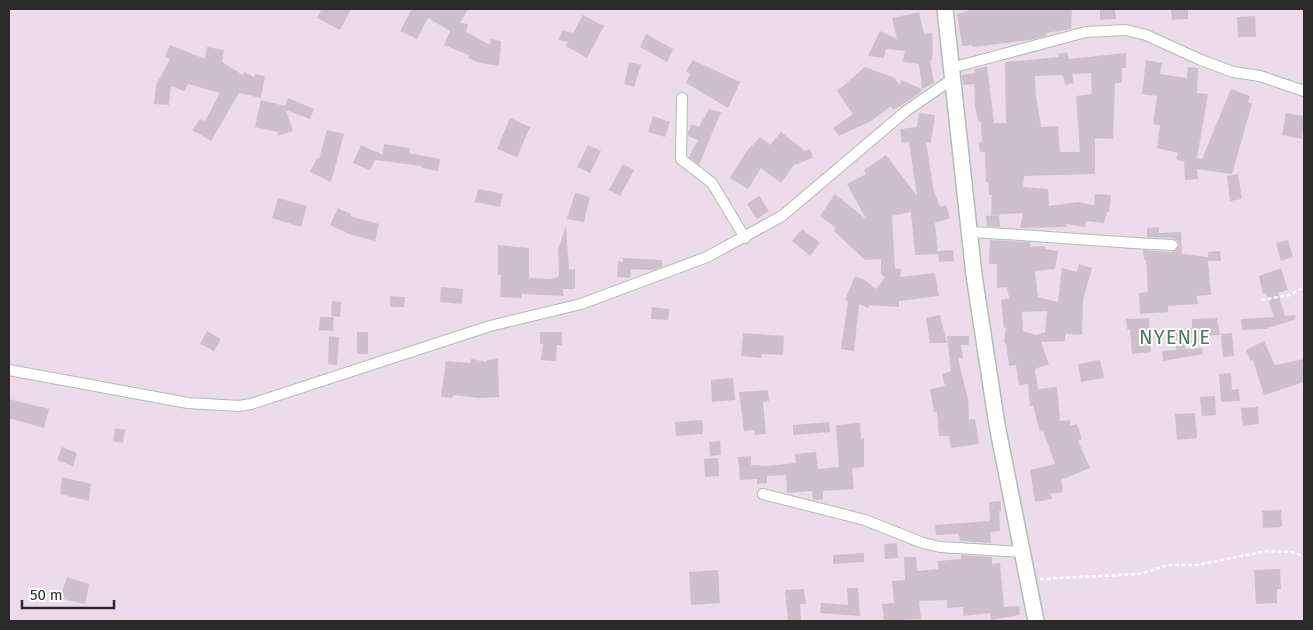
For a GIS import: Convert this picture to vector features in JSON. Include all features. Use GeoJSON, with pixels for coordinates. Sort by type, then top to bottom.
{"type":"FeatureCollection","features":[{"type":"Feature","properties":{"kind":"street"},"geometry":{"type":"LineString","coordinates":[[945,9],[969,232],[997,425],[1036,621]]}},
{"type":"Feature","properties":{"kind":"street"},"geometry":{"type":"LineString","coordinates":[[9,370],[188,402],[225,406],[251,404],[490,326],[580,304],[698,261],[745,238],[782,216],[951,74],[1086,32],[1126,30],[1146,35],[1201,60],[1234,72],[1260,76],[1304,90]]}},
{"type":"Feature","properties":{"kind":"street"},"geometry":{"type":"LineString","coordinates":[[682,98],[681,159],[712,183],[745,238]]}},
{"type":"Feature","properties":{"kind":"street"},"geometry":{"type":"LineString","coordinates":[[969,232],[1038,235],[1086,241],[1172,244]]}},
{"type":"Feature","properties":{"kind":"street"},"geometry":{"type":"LineString","coordinates":[[762,494],[865,520],[924,543],[940,547],[1022,552]]}},
{"type":"Feature","properties":{"kind":"path"},"geometry":{"type":"LineString","coordinates":[[1261,300],[1290,295],[1304,287]]}},
{"type":"Feature","properties":{"kind":"path"},"geometry":{"type":"LineString","coordinates":[[1028,580],[1138,574],[1169,565],[1197,565],[1267,551],[1285,551],[1304,556]]}},
{"type":"Feature","properties":{"kind":"building"},"geometry":{"type":"Polygon","coordinates":[[[322,9],[351,9],[340,30],[317,18],[322,9]]]}},
{"type":"Feature","properties":{"kind":"building"},"geometry":{"type":"Polygon","coordinates":[[[412,9],[468,9],[460,23],[468,24],[466,32],[490,45],[491,39],[501,41],[499,66],[480,63],[468,58],[469,55],[444,45],[450,31],[428,18],[417,39],[400,31],[412,9]]]}},
{"type":"Feature","properties":{"kind":"building"},"geometry":{"type":"Polygon","coordinates":[[[968,9],[1072,9],[1071,29],[1046,33],[1046,36],[1030,40],[973,47],[972,45],[962,46],[957,14],[968,11],[968,9]]]}},
{"type":"Feature","properties":{"kind":"building"},"geometry":{"type":"Polygon","coordinates":[[[1100,9],[1115,9],[1116,19],[1100,20],[1100,9]]]}},
{"type":"Feature","properties":{"kind":"building"},"geometry":{"type":"Polygon","coordinates":[[[1171,9],[1188,9],[1188,19],[1172,20],[1171,9]]]}},
{"type":"Feature","properties":{"kind":"building"},"geometry":{"type":"Polygon","coordinates":[[[919,12],[924,34],[932,33],[933,52],[932,60],[930,60],[934,83],[922,89],[919,64],[903,62],[905,51],[886,49],[884,58],[868,56],[880,31],[897,39],[892,18],[919,12]]]}},
{"type":"Feature","properties":{"kind":"building"},"geometry":{"type":"Polygon","coordinates":[[[583,15],[604,26],[587,58],[566,46],[568,42],[559,40],[562,30],[573,33],[583,15]]]}},
{"type":"Feature","properties":{"kind":"building"},"geometry":{"type":"Polygon","coordinates":[[[1255,16],[1256,37],[1238,37],[1237,17],[1255,16]]]}},
{"type":"Feature","properties":{"kind":"building"},"geometry":{"type":"Polygon","coordinates":[[[646,34],[673,49],[667,62],[640,47],[646,34]]]}},
{"type":"Feature","properties":{"kind":"building"},"geometry":{"type":"Polygon","coordinates":[[[170,45],[205,59],[207,47],[224,50],[222,62],[243,75],[244,72],[254,77],[255,74],[265,76],[261,98],[239,93],[211,141],[192,130],[200,119],[205,121],[220,93],[188,84],[184,91],[171,86],[169,105],[154,104],[156,85],[170,59],[165,57],[170,45]]]}},
{"type":"Feature","properties":{"kind":"building"},"geometry":{"type":"Polygon","coordinates":[[[1067,52],[1069,59],[1126,53],[1126,68],[1122,68],[1122,83],[1115,83],[1113,139],[1095,138],[1095,174],[1024,176],[1023,187],[1048,189],[1049,206],[1078,202],[1094,205],[1095,194],[1111,195],[1109,212],[1107,212],[1104,223],[1086,221],[1085,227],[1066,224],[1067,227],[1020,228],[1023,213],[991,215],[992,195],[989,195],[988,182],[986,182],[985,152],[980,152],[979,142],[982,142],[981,122],[979,122],[975,108],[974,84],[963,85],[962,75],[975,73],[975,69],[987,66],[994,123],[1006,123],[1005,62],[1059,57],[1058,54],[1067,52]],[[1091,73],[1072,74],[1074,83],[1065,85],[1063,75],[1035,76],[1041,127],[1058,126],[1060,152],[1080,152],[1076,96],[1092,94],[1091,73]]]}},
{"type":"Feature","properties":{"kind":"building"},"geometry":{"type":"Polygon","coordinates":[[[693,60],[740,82],[728,108],[686,83],[690,74],[686,71],[693,60]]]}},
{"type":"Feature","properties":{"kind":"building"},"geometry":{"type":"Polygon","coordinates":[[[1146,60],[1162,63],[1160,74],[1187,78],[1188,67],[1198,68],[1197,93],[1208,94],[1197,158],[1202,159],[1231,89],[1250,96],[1248,102],[1252,104],[1232,174],[1197,169],[1198,179],[1185,180],[1184,162],[1176,159],[1178,153],[1157,148],[1160,125],[1153,124],[1157,96],[1142,94],[1146,60]]]}},
{"type":"Feature","properties":{"kind":"building"},"geometry":{"type":"Polygon","coordinates":[[[629,62],[641,65],[634,87],[624,84],[629,62]]]}},
{"type":"Feature","properties":{"kind":"building"},"geometry":{"type":"Polygon","coordinates":[[[865,67],[895,78],[900,85],[901,80],[922,89],[920,93],[902,105],[893,110],[891,106],[871,121],[839,136],[833,128],[853,114],[837,91],[865,67]]]}},
{"type":"Feature","properties":{"kind":"building"},"geometry":{"type":"Polygon","coordinates":[[[288,98],[314,109],[310,119],[286,110],[293,131],[277,136],[278,132],[255,127],[261,100],[285,106],[288,98]]]}},
{"type":"Feature","properties":{"kind":"building"},"geometry":{"type":"Polygon","coordinates":[[[709,109],[721,112],[699,165],[689,157],[698,140],[688,136],[688,132],[692,124],[699,127],[709,109]]]}},
{"type":"Feature","properties":{"kind":"building"},"geometry":{"type":"Polygon","coordinates":[[[919,113],[935,115],[931,143],[926,142],[934,192],[940,207],[946,205],[950,218],[935,223],[938,254],[915,255],[911,212],[892,216],[895,268],[901,269],[900,277],[935,273],[939,296],[899,301],[899,307],[869,305],[868,308],[859,304],[854,351],[841,349],[848,301],[845,300],[855,276],[865,280],[876,289],[885,278],[881,274],[881,259],[865,260],[834,231],[836,228],[820,216],[835,194],[866,219],[847,184],[866,174],[864,170],[886,155],[917,196],[909,142],[902,143],[900,129],[917,127],[919,113]]]}},
{"type":"Feature","properties":{"kind":"building"},"geometry":{"type":"Polygon","coordinates":[[[1286,113],[1304,116],[1302,139],[1282,135],[1286,113]]]}},
{"type":"Feature","properties":{"kind":"building"},"geometry":{"type":"Polygon","coordinates":[[[653,116],[670,122],[665,137],[648,132],[653,116]]]}},
{"type":"Feature","properties":{"kind":"building"},"geometry":{"type":"Polygon","coordinates":[[[510,118],[530,127],[517,157],[497,149],[510,118]]]}},
{"type":"Feature","properties":{"kind":"building"},"geometry":{"type":"Polygon","coordinates":[[[327,130],[344,134],[331,182],[310,172],[317,158],[319,159],[327,130]]]}},
{"type":"Feature","properties":{"kind":"building"},"geometry":{"type":"Polygon","coordinates":[[[781,132],[805,151],[810,149],[813,158],[794,165],[781,183],[761,168],[748,189],[730,178],[746,152],[760,137],[770,145],[781,132]]]}},
{"type":"Feature","properties":{"kind":"building"},"geometry":{"type":"Polygon","coordinates":[[[384,144],[410,148],[409,153],[440,159],[438,171],[421,168],[421,166],[375,160],[370,170],[353,163],[361,145],[383,155],[384,144]]]}},
{"type":"Feature","properties":{"kind":"building"},"geometry":{"type":"Polygon","coordinates":[[[588,145],[601,151],[590,173],[577,167],[588,145]]]}},
{"type":"Feature","properties":{"kind":"building"},"geometry":{"type":"Polygon","coordinates":[[[623,164],[634,170],[620,196],[609,190],[623,164]]]}},
{"type":"Feature","properties":{"kind":"building"},"geometry":{"type":"Polygon","coordinates":[[[1238,174],[1242,199],[1230,201],[1227,176],[1238,174]]]}},
{"type":"Feature","properties":{"kind":"building"},"geometry":{"type":"Polygon","coordinates":[[[478,189],[503,194],[500,207],[475,202],[478,189]]]}},
{"type":"Feature","properties":{"kind":"building"},"geometry":{"type":"Polygon","coordinates":[[[575,193],[590,197],[584,222],[567,219],[575,193]]]}},
{"type":"Feature","properties":{"kind":"building"},"geometry":{"type":"Polygon","coordinates":[[[759,196],[769,211],[757,219],[747,204],[759,196]]]}},
{"type":"Feature","properties":{"kind":"building"},"geometry":{"type":"Polygon","coordinates":[[[278,198],[307,206],[301,227],[272,218],[278,198]]]}},
{"type":"Feature","properties":{"kind":"building"},"geometry":{"type":"Polygon","coordinates":[[[338,208],[351,214],[350,216],[379,224],[375,241],[349,234],[330,225],[338,208]]]}},
{"type":"Feature","properties":{"kind":"building"},"geometry":{"type":"Polygon","coordinates":[[[999,215],[1000,227],[987,226],[986,216],[999,215]]]}},
{"type":"Feature","properties":{"kind":"building"},"geometry":{"type":"Polygon","coordinates":[[[566,225],[569,270],[575,269],[575,289],[563,289],[564,296],[521,294],[521,298],[500,297],[501,275],[498,275],[498,245],[529,248],[529,278],[552,279],[559,276],[558,251],[566,225]]]}},
{"type":"Feature","properties":{"kind":"building"},"geometry":{"type":"Polygon","coordinates":[[[1159,227],[1159,233],[1181,232],[1182,254],[1208,257],[1208,252],[1220,251],[1221,261],[1208,261],[1211,295],[1197,296],[1198,304],[1168,306],[1168,312],[1140,314],[1139,293],[1148,292],[1146,260],[1144,260],[1143,250],[1172,252],[1179,246],[1178,241],[1173,238],[1147,237],[1147,228],[1159,227]]]}},
{"type":"Feature","properties":{"kind":"building"},"geometry":{"type":"Polygon","coordinates":[[[802,229],[820,243],[810,256],[792,241],[802,229]]]}},
{"type":"Feature","properties":{"kind":"building"},"geometry":{"type":"Polygon","coordinates":[[[990,240],[1030,242],[1030,247],[1045,246],[1045,249],[1058,251],[1055,269],[1035,271],[1038,297],[1058,302],[1062,268],[1077,272],[1079,264],[1092,268],[1083,300],[1082,335],[1065,334],[1065,341],[1041,342],[1049,364],[1035,369],[1038,389],[1057,387],[1060,421],[1070,420],[1070,426],[1077,424],[1082,439],[1078,441],[1090,468],[1061,480],[1063,492],[1051,494],[1052,499],[1035,502],[1030,470],[1055,464],[1043,431],[1040,432],[1033,406],[1030,406],[1028,384],[1019,385],[1016,365],[1009,366],[1006,343],[1004,343],[1006,328],[1004,328],[1001,300],[1009,298],[1007,287],[997,288],[997,264],[989,264],[990,240]],[[1047,311],[1022,312],[1023,331],[1036,335],[1045,332],[1047,311]]]}},
{"type":"Feature","properties":{"kind":"building"},"geometry":{"type":"Polygon","coordinates":[[[1288,240],[1293,257],[1281,261],[1276,243],[1288,240]]]}},
{"type":"Feature","properties":{"kind":"building"},"geometry":{"type":"Polygon","coordinates":[[[953,250],[954,261],[939,262],[938,251],[953,250]]]}},
{"type":"Feature","properties":{"kind":"building"},"geometry":{"type":"Polygon","coordinates":[[[623,258],[662,260],[662,267],[652,270],[631,269],[630,278],[617,277],[618,261],[623,262],[623,258]]]}},
{"type":"Feature","properties":{"kind":"building"},"geometry":{"type":"Polygon","coordinates":[[[1281,268],[1288,290],[1278,293],[1285,316],[1295,315],[1296,319],[1265,329],[1242,330],[1241,319],[1274,317],[1266,293],[1263,294],[1259,276],[1281,268]]]}},
{"type":"Feature","properties":{"kind":"building"},"geometry":{"type":"Polygon","coordinates":[[[441,287],[463,289],[462,304],[440,302],[441,287]]]}},
{"type":"Feature","properties":{"kind":"building"},"geometry":{"type":"Polygon","coordinates":[[[390,296],[405,297],[404,307],[390,307],[390,296]]]}},
{"type":"Feature","properties":{"kind":"building"},"geometry":{"type":"Polygon","coordinates":[[[332,301],[341,302],[340,317],[331,316],[332,301]]]}},
{"type":"Feature","properties":{"kind":"building"},"geometry":{"type":"Polygon","coordinates":[[[652,307],[669,309],[668,320],[651,319],[652,307]]]}},
{"type":"Feature","properties":{"kind":"building"},"geometry":{"type":"Polygon","coordinates":[[[940,315],[947,343],[930,343],[926,318],[940,315]]]}},
{"type":"Feature","properties":{"kind":"building"},"geometry":{"type":"Polygon","coordinates":[[[320,317],[334,317],[333,331],[319,330],[320,317]]]}},
{"type":"Feature","properties":{"kind":"building"},"geometry":{"type":"Polygon","coordinates":[[[1149,318],[1151,352],[1132,354],[1130,329],[1127,329],[1126,319],[1149,318]]]}},
{"type":"Feature","properties":{"kind":"building"},"geometry":{"type":"Polygon","coordinates":[[[1217,318],[1220,335],[1201,336],[1201,342],[1184,343],[1186,349],[1202,348],[1203,354],[1163,361],[1162,351],[1176,350],[1175,329],[1192,328],[1192,319],[1217,318]]]}},
{"type":"Feature","properties":{"kind":"building"},"geometry":{"type":"Polygon","coordinates":[[[207,331],[221,339],[214,351],[200,344],[207,331]]]}},
{"type":"Feature","properties":{"kind":"building"},"geometry":{"type":"Polygon","coordinates":[[[357,332],[368,332],[368,354],[357,354],[357,332]]]}},
{"type":"Feature","properties":{"kind":"building"},"geometry":{"type":"Polygon","coordinates":[[[540,332],[562,332],[562,345],[557,345],[556,361],[541,360],[543,344],[540,344],[540,332]]]}},
{"type":"Feature","properties":{"kind":"building"},"geometry":{"type":"Polygon","coordinates":[[[743,333],[784,336],[783,355],[762,354],[761,358],[741,356],[743,333]]]}},
{"type":"Feature","properties":{"kind":"building"},"geometry":{"type":"Polygon","coordinates":[[[1232,333],[1234,356],[1223,357],[1221,334],[1232,333]]]}},
{"type":"Feature","properties":{"kind":"building"},"geometry":{"type":"Polygon","coordinates":[[[329,336],[339,337],[337,365],[328,364],[329,336]]]}},
{"type":"Feature","properties":{"kind":"building"},"geometry":{"type":"Polygon","coordinates":[[[947,336],[969,336],[969,345],[961,345],[963,358],[958,358],[968,399],[969,420],[975,419],[979,444],[951,448],[949,436],[939,436],[937,412],[934,412],[930,389],[945,386],[942,374],[951,371],[947,336]]]}},
{"type":"Feature","properties":{"kind":"building"},"geometry":{"type":"Polygon","coordinates":[[[1264,341],[1275,365],[1304,359],[1304,382],[1264,395],[1253,360],[1251,361],[1246,350],[1264,341]]]}},
{"type":"Feature","properties":{"kind":"building"},"geometry":{"type":"Polygon","coordinates":[[[471,359],[487,362],[487,360],[498,359],[499,397],[479,398],[453,395],[452,398],[441,397],[446,361],[470,363],[471,359]]]}},
{"type":"Feature","properties":{"kind":"building"},"geometry":{"type":"Polygon","coordinates":[[[1100,360],[1104,378],[1081,382],[1078,364],[1100,360]]]}},
{"type":"Feature","properties":{"kind":"building"},"geometry":{"type":"Polygon","coordinates":[[[1231,373],[1232,390],[1239,389],[1240,401],[1221,402],[1219,374],[1231,373]]]}},
{"type":"Feature","properties":{"kind":"building"},"geometry":{"type":"Polygon","coordinates":[[[733,378],[735,400],[712,402],[711,380],[733,378]]]}},
{"type":"Feature","properties":{"kind":"building"},"geometry":{"type":"Polygon","coordinates":[[[768,390],[769,401],[763,402],[766,434],[755,435],[755,430],[744,431],[739,392],[768,390]]]}},
{"type":"Feature","properties":{"kind":"building"},"geometry":{"type":"Polygon","coordinates":[[[1215,396],[1216,415],[1202,416],[1200,397],[1215,396]]]}},
{"type":"Feature","properties":{"kind":"building"},"geometry":{"type":"Polygon","coordinates":[[[9,399],[49,409],[44,428],[9,418],[9,399]]]}},
{"type":"Feature","properties":{"kind":"building"},"geometry":{"type":"Polygon","coordinates":[[[1258,407],[1259,424],[1243,426],[1241,408],[1258,407]]]}},
{"type":"Feature","properties":{"kind":"building"},"geometry":{"type":"Polygon","coordinates":[[[1195,413],[1197,438],[1177,440],[1175,414],[1195,413]]]}},
{"type":"Feature","properties":{"kind":"building"},"geometry":{"type":"Polygon","coordinates":[[[702,420],[703,434],[676,436],[675,422],[702,420]]]}},
{"type":"Feature","properties":{"kind":"building"},"geometry":{"type":"Polygon","coordinates":[[[829,422],[830,432],[793,435],[793,425],[829,422]]]}},
{"type":"Feature","properties":{"kind":"building"},"geometry":{"type":"Polygon","coordinates":[[[860,423],[861,439],[864,438],[864,467],[852,468],[854,489],[823,491],[823,499],[813,500],[812,491],[787,493],[786,475],[767,476],[767,483],[757,484],[757,479],[740,480],[738,457],[751,456],[751,465],[766,466],[796,463],[795,454],[816,452],[818,469],[839,467],[836,425],[860,423]]]}},
{"type":"Feature","properties":{"kind":"building"},"geometry":{"type":"Polygon","coordinates":[[[115,428],[125,430],[123,443],[113,441],[115,428]]]}},
{"type":"Feature","properties":{"kind":"building"},"geometry":{"type":"Polygon","coordinates":[[[720,441],[721,455],[710,456],[709,442],[720,441]]]}},
{"type":"Feature","properties":{"kind":"building"},"geometry":{"type":"Polygon","coordinates":[[[62,447],[77,453],[73,466],[57,460],[62,447]]]}},
{"type":"Feature","properties":{"kind":"building"},"geometry":{"type":"Polygon","coordinates":[[[718,458],[719,476],[705,477],[704,459],[718,458]]]}},
{"type":"Feature","properties":{"kind":"building"},"geometry":{"type":"Polygon","coordinates":[[[62,477],[91,484],[89,501],[60,494],[62,477]]]}},
{"type":"Feature","properties":{"kind":"building"},"geometry":{"type":"Polygon","coordinates":[[[1001,501],[1001,511],[999,511],[1000,531],[990,532],[991,543],[960,541],[959,534],[936,535],[935,525],[990,521],[989,502],[1001,501]]]}},
{"type":"Feature","properties":{"kind":"building"},"geometry":{"type":"Polygon","coordinates":[[[1281,510],[1282,527],[1263,528],[1262,511],[1281,510]]]}},
{"type":"Feature","properties":{"kind":"building"},"geometry":{"type":"Polygon","coordinates":[[[897,543],[898,558],[885,559],[884,544],[897,543]]]}},
{"type":"Feature","properties":{"kind":"building"},"geometry":{"type":"Polygon","coordinates":[[[864,553],[864,562],[833,564],[833,555],[864,553]]]}},
{"type":"Feature","properties":{"kind":"building"},"geometry":{"type":"Polygon","coordinates":[[[961,555],[992,557],[992,564],[1000,563],[1004,607],[1019,606],[1020,615],[991,620],[990,613],[963,616],[963,607],[947,608],[947,600],[919,601],[921,619],[884,621],[882,604],[894,603],[892,581],[905,580],[904,557],[916,557],[917,571],[938,569],[938,561],[961,559],[961,555]]]}},
{"type":"Feature","properties":{"kind":"building"},"geometry":{"type":"Polygon","coordinates":[[[1280,569],[1281,589],[1277,589],[1277,603],[1256,604],[1254,570],[1280,569]]]}},
{"type":"Feature","properties":{"kind":"building"},"geometry":{"type":"Polygon","coordinates":[[[718,570],[720,603],[691,605],[689,572],[718,570]]]}},
{"type":"Feature","properties":{"kind":"building"},"geometry":{"type":"Polygon","coordinates":[[[67,577],[89,584],[85,604],[63,599],[64,596],[61,595],[67,577]]]}},
{"type":"Feature","properties":{"kind":"building"},"geometry":{"type":"Polygon","coordinates":[[[847,588],[858,588],[860,616],[820,613],[821,603],[848,605],[847,588]]]}},
{"type":"Feature","properties":{"kind":"building"},"geometry":{"type":"Polygon","coordinates":[[[804,589],[806,604],[800,604],[801,621],[788,621],[785,590],[804,589]]]}},
{"type":"Feature","properties":{"kind":"district","name":"NYENJE"},"geometry":{"type":"Point","coordinates":[1175,337]}}]}
